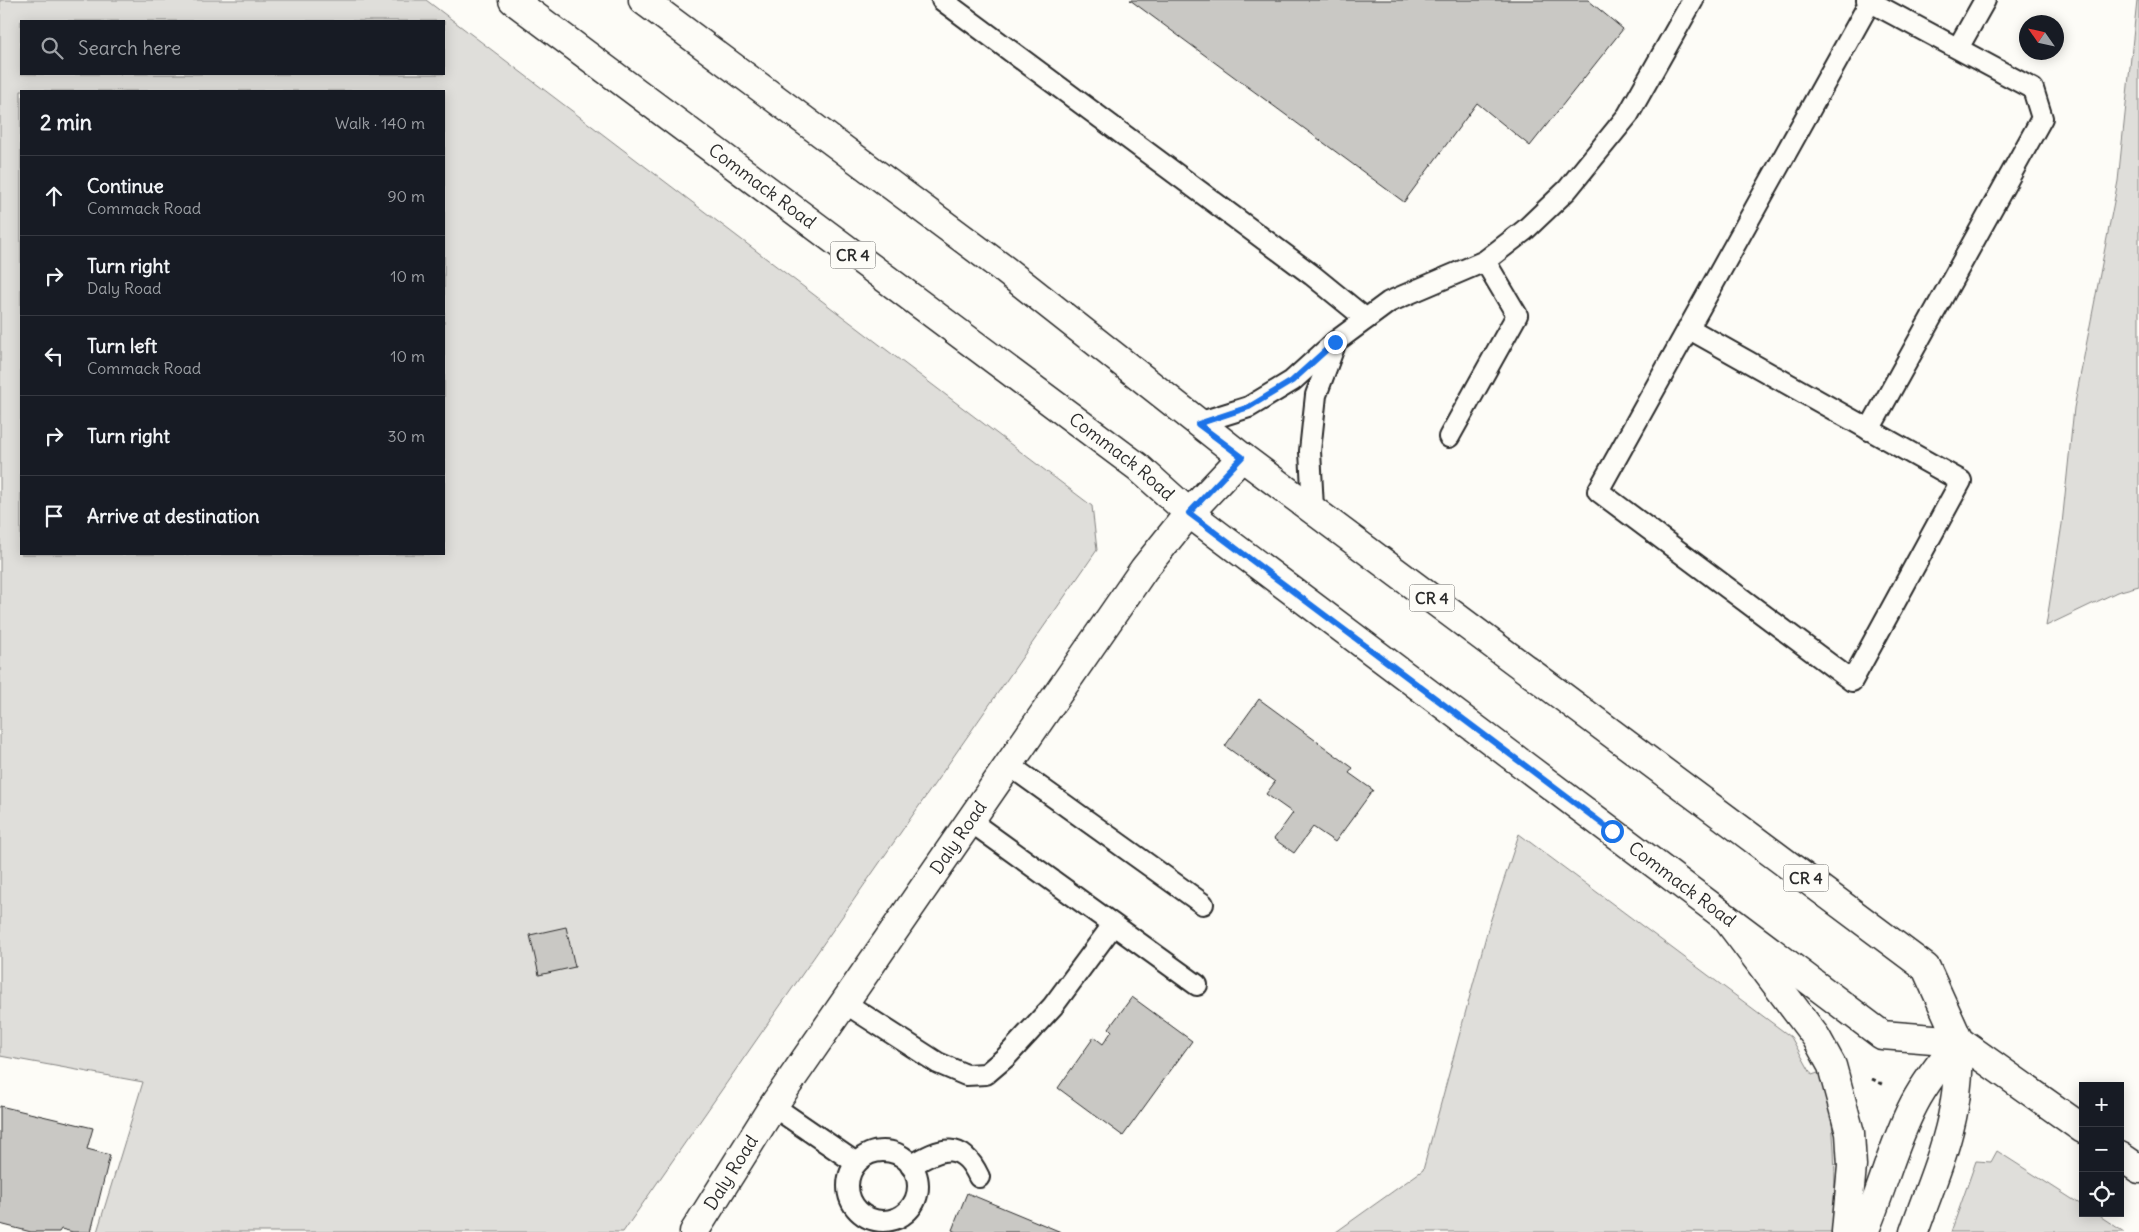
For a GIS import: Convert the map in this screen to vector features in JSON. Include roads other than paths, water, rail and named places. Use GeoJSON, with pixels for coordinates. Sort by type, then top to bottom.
{"type":"FeatureCollection","features":[{"type":"Feature","properties":{"kind":"main road","name":"Commack Road"},"geometry":{"type":"LineString","coordinates":[[513,0],[1138,467],[1189,513],[1882,1035],[1958,1041]]}},
{"type":"Feature","properties":{"kind":"main road","name":"CR 4"},"geometry":{"type":"LineString","coordinates":[[643,0],[1004,270],[1198,424],[1313,508],[1926,968],[1958,1041]]}},
{"type":"Feature","properties":{"kind":"main road","name":"Daly Road"},"geometry":{"type":"LineString","coordinates":[[694,1232],[773,1106],[1144,569],[1189,513],[1242,457]]}},
{"type":"Feature","properties":{"kind":"main road"},"geometry":{"type":"LineString","coordinates":[[1726,918],[1816,1037],[1832,1066],[1850,1133],[1852,1166],[1846,1232]]}},
{"type":"Feature","properties":{"kind":"main road"},"geometry":{"type":"LineString","coordinates":[[1958,1041],[2080,1127]]}},
{"type":"Feature","properties":{"kind":"main road"},"geometry":{"type":"LineString","coordinates":[[1864,1232],[1901,1132],[1914,1104],[1936,1069],[1958,1041]]}},
{"type":"Feature","properties":{"kind":"main road"},"geometry":{"type":"LineString","coordinates":[[1914,1232],[1941,1155],[1954,1108],[1958,1067],[1958,1041]]}},
{"type":"Feature","properties":{"kind":"main road"},"geometry":{"type":"LineString","coordinates":[[2124,1159],[2139,1169]]}},
{"type":"Feature","properties":{"kind":"lane"},"geometry":{"type":"LineString","coordinates":[[942,0],[1312,275],[1366,319]]}},
{"type":"Feature","properties":{"kind":"lane"},"geometry":{"type":"LineString","coordinates":[[1198,424],[1249,407],[1292,381],[1335,342],[1389,302],[1485,261],[1525,230],[1566,190],[1628,115],[1693,0]]}},
{"type":"Feature","properties":{"kind":"lane"},"geometry":{"type":"LineString","coordinates":[[1958,48],[1985,0]]}},
{"type":"Feature","properties":{"kind":"lane"},"geometry":{"type":"LineString","coordinates":[[1688,328],[1869,430],[1961,481],[1852,681],[1598,491],[1688,328],[1870,1],[2033,89],[2042,118],[1869,430]]}},
{"type":"Feature","properties":{"kind":"lane"},"geometry":{"type":"LineString","coordinates":[[1449,437],[1517,315],[1485,261]]}},
{"type":"Feature","properties":{"kind":"lane"},"geometry":{"type":"LineString","coordinates":[[1313,508],[1310,451],[1316,395],[1335,342]]}},
{"type":"Feature","properties":{"kind":"lane"},"geometry":{"type":"LineString","coordinates":[[1009,765],[1203,904]]}},
{"type":"Feature","properties":{"kind":"lane"},"geometry":{"type":"LineString","coordinates":[[970,821],[1197,985]]}},
{"type":"Feature","properties":{"kind":"lane"},"geometry":{"type":"LineString","coordinates":[[845,1003],[938,1063],[966,1076],[986,1074],[1006,1057],[1053,1006],[1113,925]]}},
{"type":"Feature","properties":{"kind":"lane"},"geometry":{"type":"LineString","coordinates":[[773,1106],[856,1163]]}},
{"type":"Feature","properties":{"kind":"lane"},"geometry":{"type":"LineString","coordinates":[[911,1166],[947,1150],[959,1152],[972,1163],[978,1177]]}},
{"type":"Feature","properties":{"kind":"lane"},"geometry":{"type":"LineString","coordinates":[[876,1152],[888,1152],[898,1155],[911,1166],[917,1181],[917,1193],[913,1203],[896,1218],[879,1220],[863,1215],[854,1207],[849,1196],[848,1184],[850,1173],[856,1163],[865,1156],[876,1152]]}}]}
